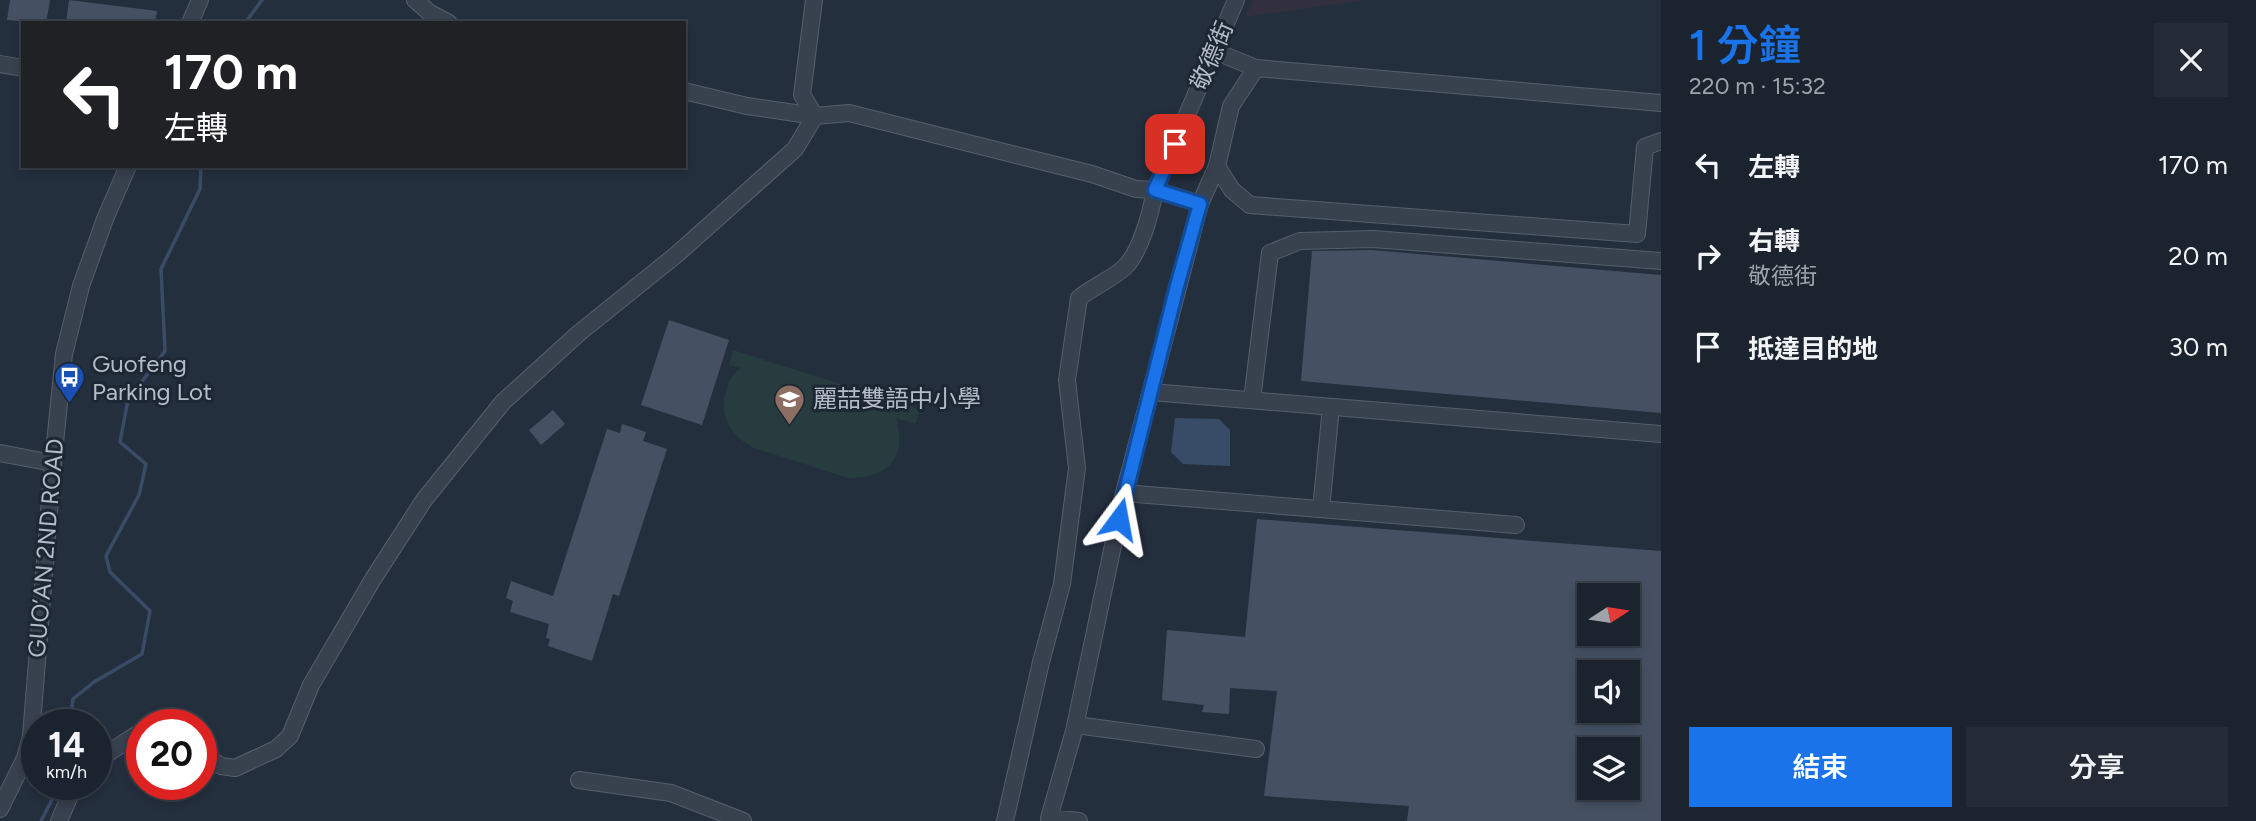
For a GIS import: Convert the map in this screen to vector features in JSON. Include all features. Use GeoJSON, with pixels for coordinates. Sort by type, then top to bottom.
{"type":"FeatureCollection","features":[{"type":"Feature","properties":{"kind":"street"},"geometry":{"type":"LineString","coordinates":[[191,21],[200,0]]}},
{"type":"Feature","properties":{"kind":"street"},"geometry":{"type":"LineString","coordinates":[[415,0],[430,13],[445,21]]}},
{"type":"Feature","properties":{"kind":"street"},"geometry":{"type":"LineString","coordinates":[[814,0],[802,95],[815,116]]}},
{"type":"Feature","properties":{"kind":"street","name":"敬德街"},"geometry":{"type":"LineString","coordinates":[[1006,821],[1064,572],[1077,468],[1066,380],[1079,298],[1125,267],[1133,254],[1151,214],[1155,190],[1236,0]]}},
{"type":"Feature","properties":{"kind":"street"},"geometry":{"type":"LineString","coordinates":[[1214,51],[1256,68],[1661,103]]}},
{"type":"Feature","properties":{"kind":"street"},"geometry":{"type":"LineString","coordinates":[[0,64],[21,68]]}},
{"type":"Feature","properties":{"kind":"street"},"geometry":{"type":"LineString","coordinates":[[1079,821],[1049,818],[1076,725],[1124,493],[1200,204],[1217,166],[1231,106],[1256,68]]}},
{"type":"Feature","properties":{"kind":"street"},"geometry":{"type":"LineString","coordinates":[[686,91],[747,106],[815,116],[849,113],[1092,174],[1136,189],[1155,190],[1200,204]]}},
{"type":"Feature","properties":{"kind":"street"},"geometry":{"type":"LineString","coordinates":[[217,763],[235,768],[276,749],[290,736],[311,685],[373,579],[424,500],[503,402],[579,333],[676,255],[795,149],[815,116]]}},
{"type":"Feature","properties":{"kind":"street"},"geometry":{"type":"LineString","coordinates":[[1217,166],[1233,190],[1250,205],[1637,234],[1646,147],[1661,141]]}},
{"type":"Feature","properties":{"kind":"street","name":"GUO’AN 2ND ROAD"},"geometry":{"type":"LineString","coordinates":[[0,809],[25,758],[31,736],[64,354],[81,286],[127,168]]}},
{"type":"Feature","properties":{"kind":"street"},"geometry":{"type":"LineString","coordinates":[[1252,400],[1270,253],[1300,241],[1373,239],[1661,261]]}},
{"type":"Feature","properties":{"kind":"street"},"geometry":{"type":"LineString","coordinates":[[1151,392],[1661,434]]}},
{"type":"Feature","properties":{"kind":"street"},"geometry":{"type":"LineString","coordinates":[[1321,509],[1331,407]]}},
{"type":"Feature","properties":{"kind":"street"},"geometry":{"type":"LineString","coordinates":[[0,453],[53,463]]}},
{"type":"Feature","properties":{"kind":"street"},"geometry":{"type":"LineString","coordinates":[[1124,493],[1516,525]]}},
{"type":"Feature","properties":{"kind":"street"},"geometry":{"type":"LineString","coordinates":[[1076,725],[1256,748]]}},
{"type":"Feature","properties":{"kind":"street"},"geometry":{"type":"LineString","coordinates":[[579,780],[671,793],[743,821]]}},
{"type":"Feature","properties":{"kind":"street"},"geometry":{"type":"LineString","coordinates":[[59,821],[68,800]]}},
{"type":"Feature","properties":{"kind":"shaded area"},"geometry":{"type":"Polygon","coordinates":[[[1254,0],[1366,0],[1244,17],[1254,0]]]}},
{"type":"Feature","properties":{"kind":"green space"},"geometry":{"type":"Polygon","coordinates":[[[733,350],[920,409],[916,424],[896,418],[899,432],[897,454],[884,470],[862,477],[848,478],[754,448],[733,432],[724,410],[729,382],[741,368],[729,365],[733,350]]]}},
{"type":"Feature","properties":{"kind":"water"},"geometry":{"type":"Polygon","coordinates":[[[1175,418],[1219,419],[1230,430],[1230,466],[1183,464],[1171,452],[1175,418]]]}},
{"type":"Feature","properties":{"kind":"building"},"geometry":{"type":"Polygon","coordinates":[[[10,0],[50,0],[46,21],[7,20],[10,0]]]}},
{"type":"Feature","properties":{"kind":"building"},"geometry":{"type":"Polygon","coordinates":[[[69,0],[157,11],[155,21],[66,21],[69,0]]]}},
{"type":"Feature","properties":{"kind":"building"},"geometry":{"type":"Polygon","coordinates":[[[1372,250],[1661,275],[1661,413],[1301,381],[1312,251],[1372,250]]]}},
{"type":"Feature","properties":{"kind":"building"},"geometry":{"type":"Polygon","coordinates":[[[669,320],[729,340],[702,425],[641,405],[669,320]]]}},
{"type":"Feature","properties":{"kind":"building"},"geometry":{"type":"Polygon","coordinates":[[[553,410],[565,424],[541,445],[529,430],[553,410]]]}},
{"type":"Feature","properties":{"kind":"building"},"geometry":{"type":"Polygon","coordinates":[[[622,424],[646,432],[643,441],[667,449],[619,596],[613,594],[592,661],[548,646],[550,639],[546,638],[549,624],[510,612],[513,601],[506,598],[511,581],[553,596],[607,429],[620,433],[622,424]]]}},
{"type":"Feature","properties":{"kind":"building"},"geometry":{"type":"Polygon","coordinates":[[[1257,519],[1661,551],[1661,821],[1407,821],[1409,806],[1264,796],[1277,691],[1230,688],[1229,714],[1202,712],[1204,705],[1162,700],[1167,630],[1245,637],[1257,519]]]}},
{"type":"Feature","properties":{"kind":"waterway"},"geometry":{"type":"LineString","coordinates":[[246,21],[262,0]]}},
{"type":"Feature","properties":{"kind":"waterway"},"geometry":{"type":"LineString","coordinates":[[72,709],[73,699],[94,682],[142,654],[150,611],[110,572],[106,556],[139,495],[146,464],[120,442],[128,400],[165,351],[161,269],[200,189],[201,168]]}},
{"type":"Feature","properties":{"kind":"waterway"},"geometry":{"type":"LineString","coordinates":[[41,821],[52,800]]}},
{"type":"Feature","properties":{"kind":"place","name":"Guofeng Parking Lot"},"geometry":{"type":"Point","coordinates":[69,405]}},
{"type":"Feature","properties":{"kind":"place","name":"麗喆雙語中小學"},"geometry":{"type":"Point","coordinates":[790,426]}},
{"type":"Feature","properties":{"kind":"route"},"geometry":{"type":"LineString","coordinates":[[1119,519],[1200,204],[1155,190],[1175,144]]}}]}
